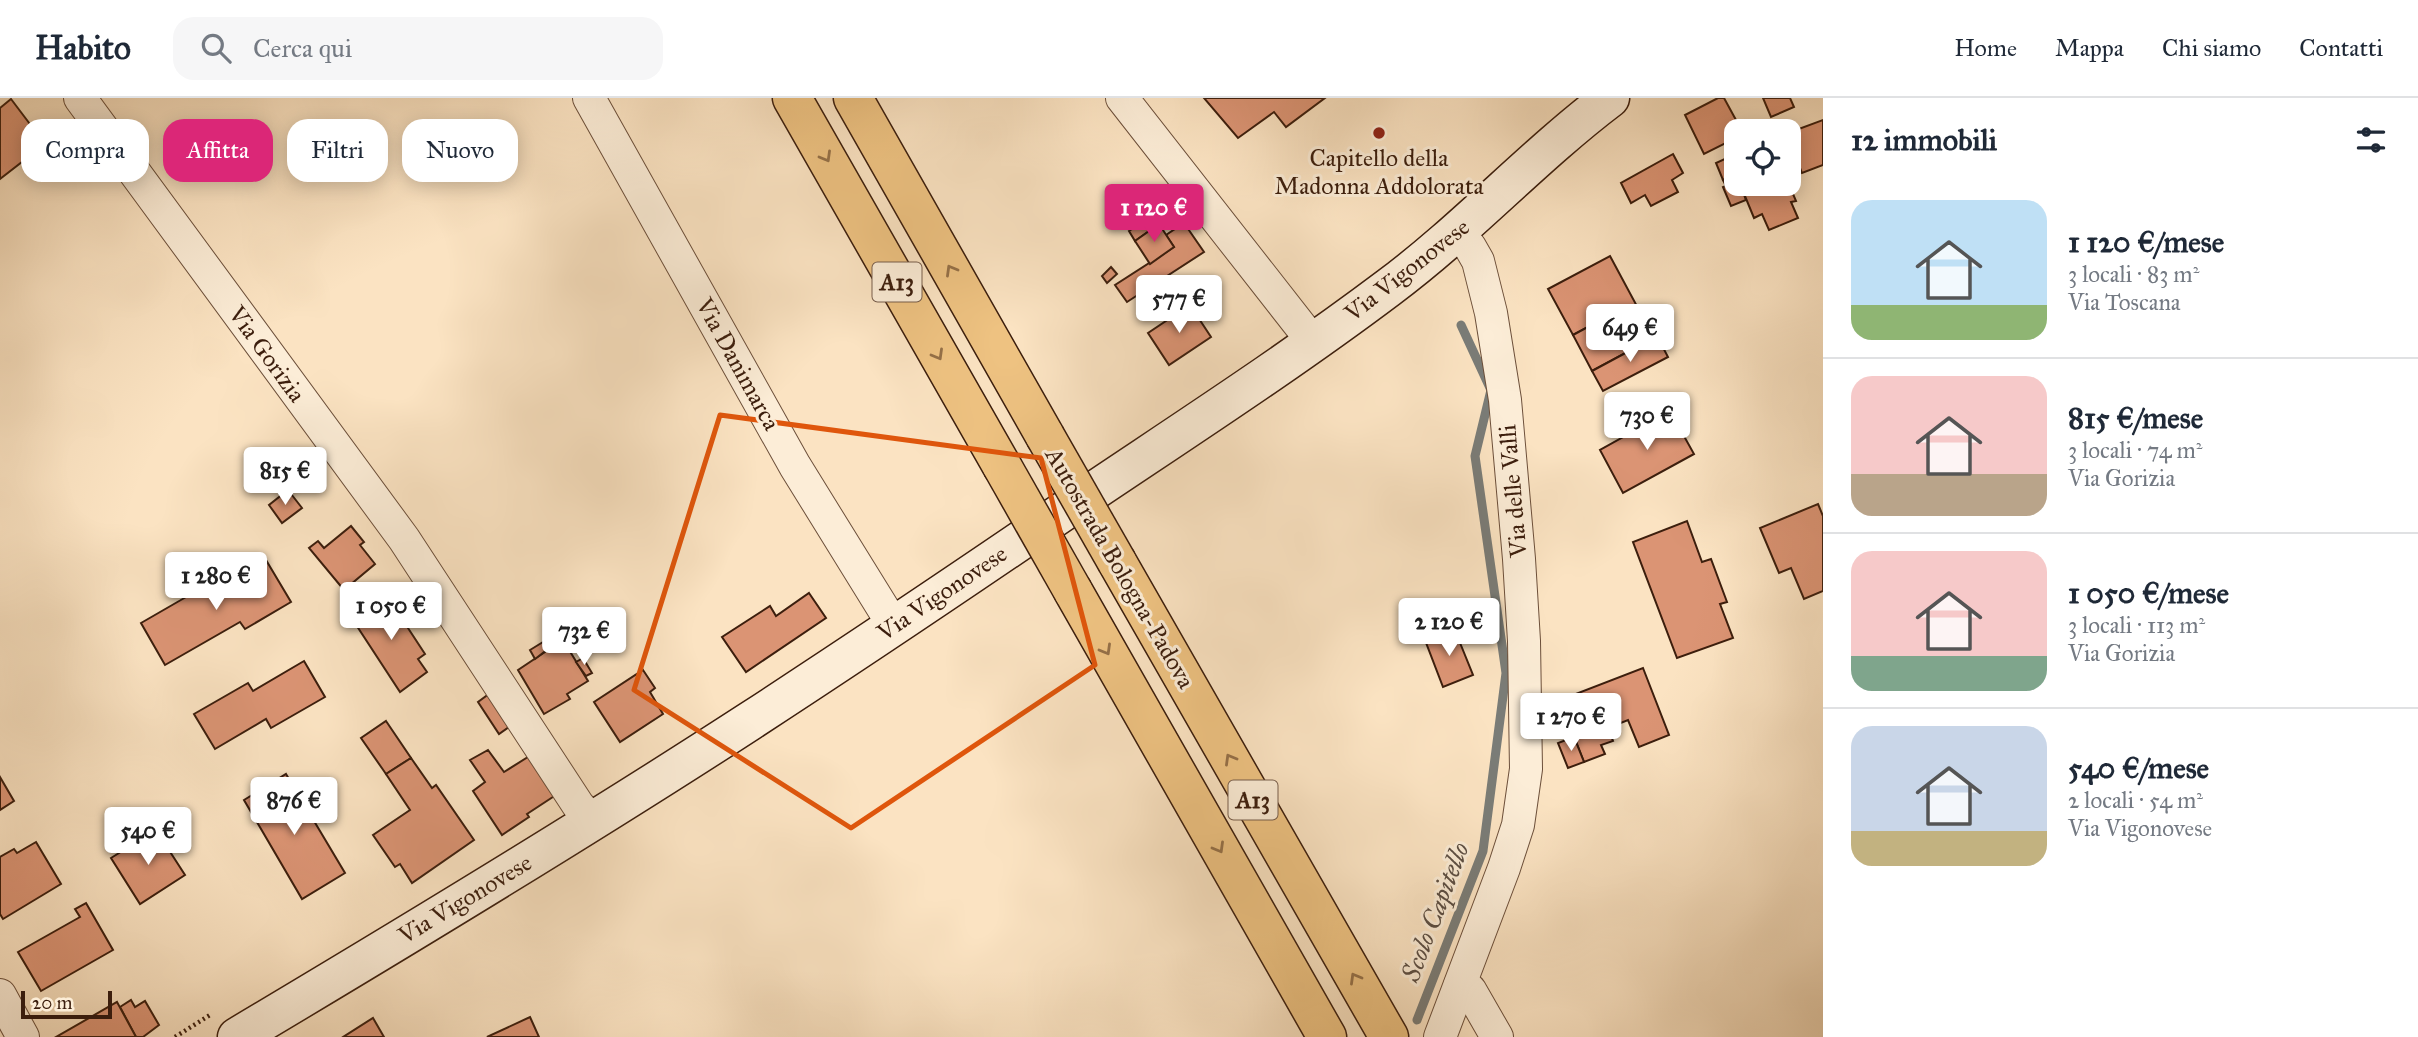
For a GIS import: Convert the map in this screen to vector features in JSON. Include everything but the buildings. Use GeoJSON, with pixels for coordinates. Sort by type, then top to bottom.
{"type":"FeatureCollection","features":[{"type":"Feature","properties":{"kind":"highway","name":"A13"},"geometry":{"type":"LineString","coordinates":[[792,98],[1327,1037]]}},
{"type":"Feature","properties":{"kind":"highway","name":"Autostrada Bologna-Padova"},"geometry":{"type":"LineString","coordinates":[[853,98],[1389,1037]]}},
{"type":"Feature","properties":{"kind":"main road","name":"Via Vigonovese"},"geometry":{"type":"LineString","coordinates":[[237,1037],[592,821],[894,626],[1313,342],[1390,287],[1457,233],[1547,149],[1610,98]]}},
{"type":"Feature","properties":{"kind":"street","name":"Via Gorizia"},"geometry":{"type":"LineString","coordinates":[[80,98],[404,539],[578,805],[592,821]]}},
{"type":"Feature","properties":{"kind":"street","name":"Via Danimarca"},"geometry":{"type":"LineString","coordinates":[[589,98],[795,466],[894,626]]}},
{"type":"Feature","properties":{"kind":"street"},"geometry":{"type":"LineString","coordinates":[[1122,98],[1313,342]]}},
{"type":"Feature","properties":{"kind":"street","name":"Via delle Valli"},"geometry":{"type":"LineString","coordinates":[[1440,1037],[1518,825],[1526,769],[1524,641],[1505,400],[1491,313],[1478,261],[1457,233]]}},
{"type":"Feature","properties":{"kind":"street"},"geometry":{"type":"LineString","coordinates":[[1460,985],[1470,990],[1497,1037]]}},
{"type":"Feature","properties":{"kind":"street"},"geometry":{"type":"LineString","coordinates":[[0,995],[23,1037]]}},
{"type":"Feature","properties":{"kind":"highlighted area"},"geometry":{"type":"Polygon","coordinates":[[[720,415],[1041,458],[1095,665],[851,828],[634,690],[720,415]]]}},
{"type":"Feature","properties":{"kind":"waterway","name":"Scolo Capitello"},"geometry":{"type":"LineString","coordinates":[[1417,1020],[1483,851],[1506,673],[1475,456],[1491,390],[1461,325]]}},
{"type":"Feature","properties":{"kind":"place","name":"Capitello della Madonna Addolorata"},"geometry":{"type":"Point","coordinates":[1379,133]}}]}
